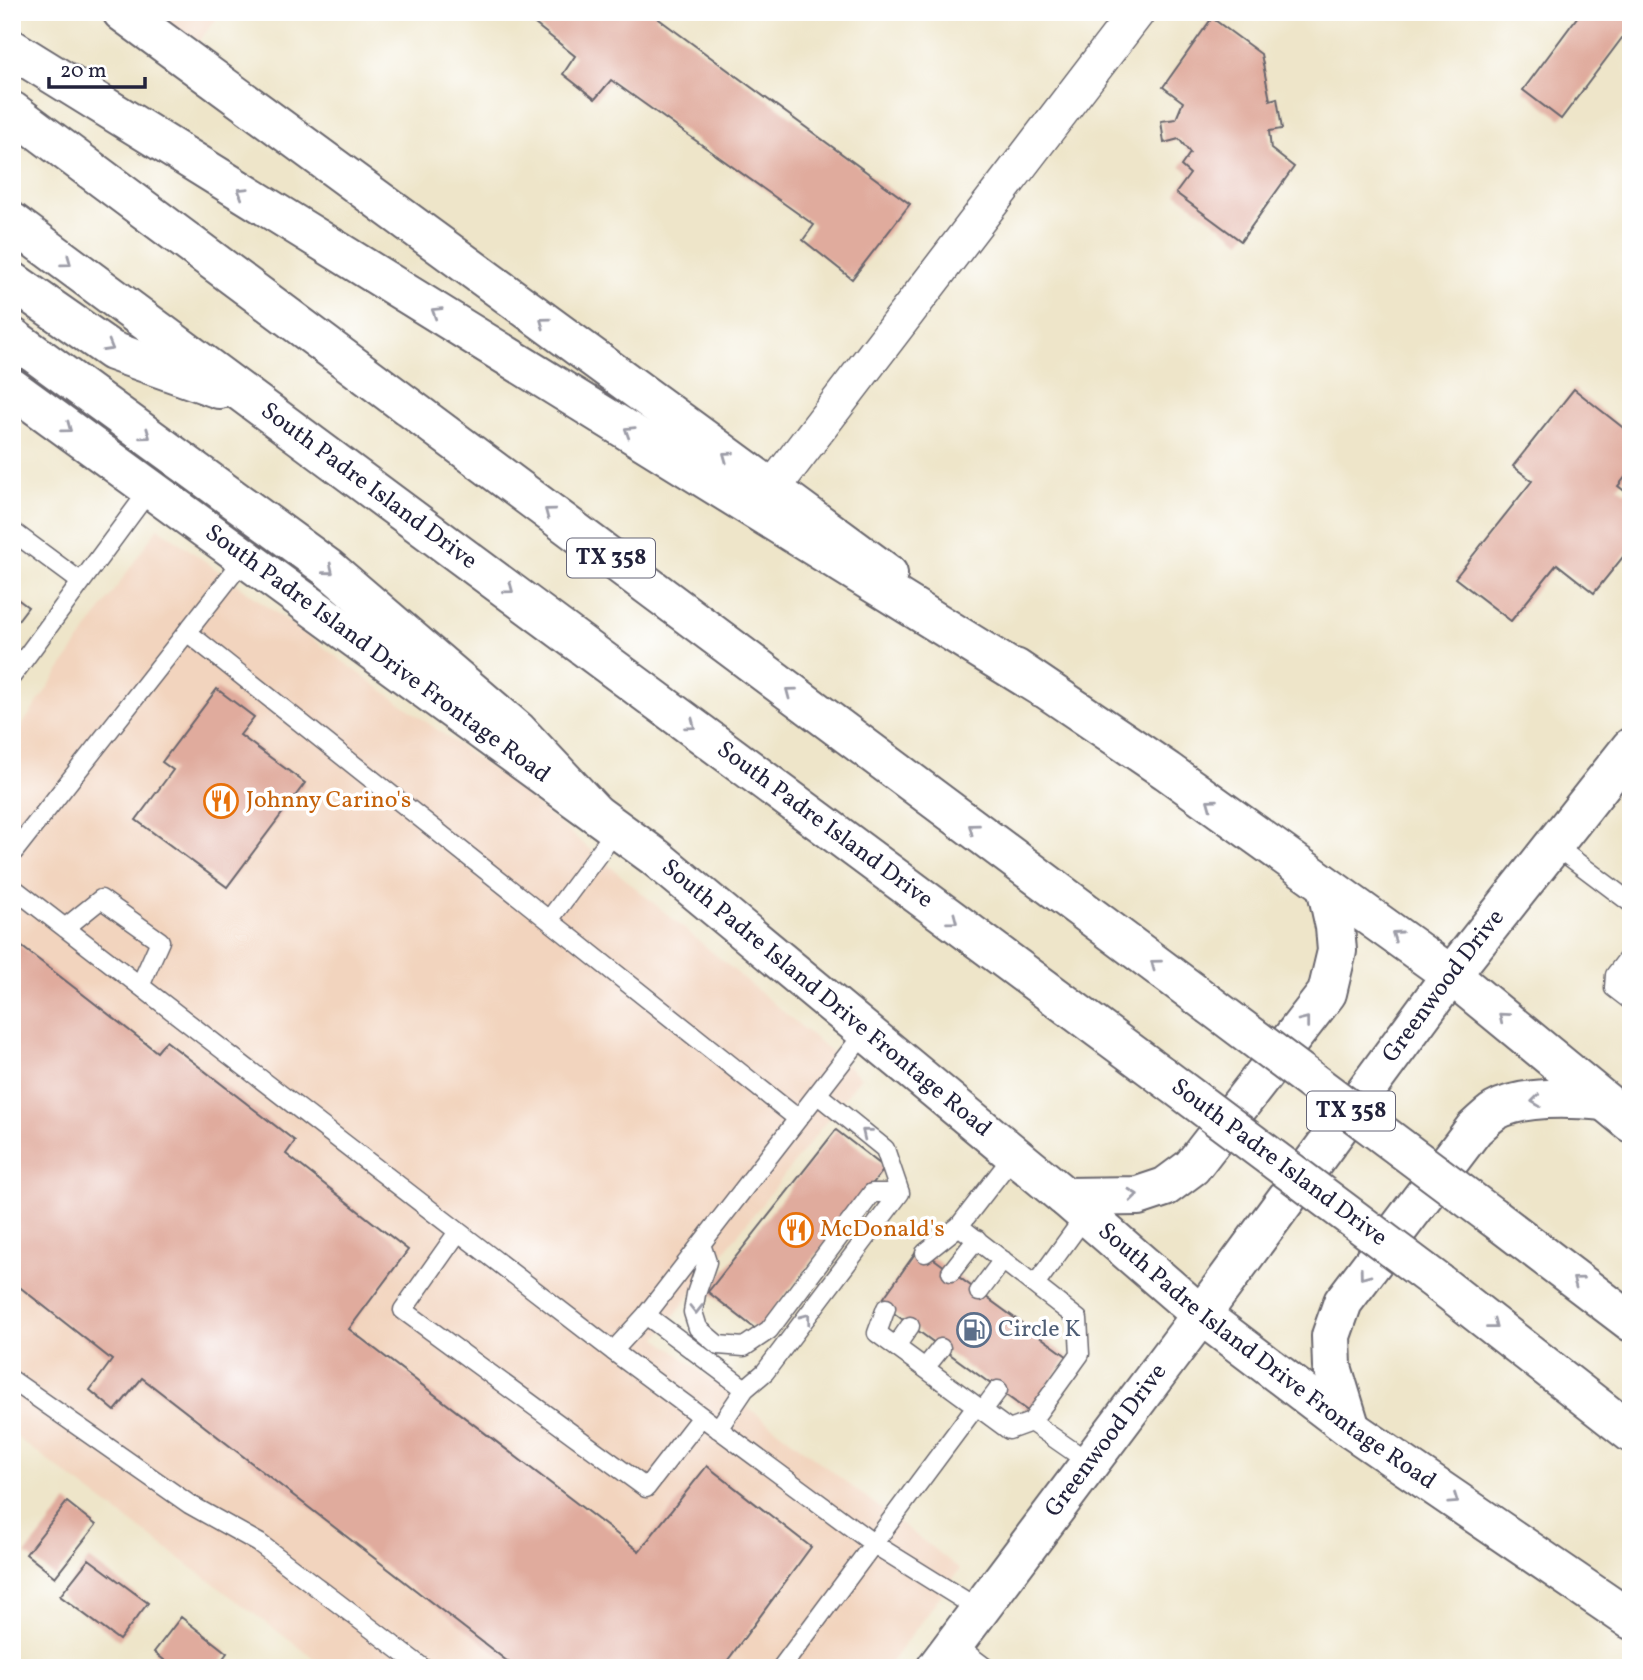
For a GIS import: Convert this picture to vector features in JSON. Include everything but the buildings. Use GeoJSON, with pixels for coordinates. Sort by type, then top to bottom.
{"type":"FeatureCollection","features":[{"type":"Feature","properties":{"kind":"main road"},"geometry":{"type":"LineString","coordinates":[[131,15],[1041,687]]}},
{"type":"Feature","properties":{"kind":"main road"},"geometry":{"type":"LineString","coordinates":[[12,49],[1041,687],[1167,771],[1451,975],[1617,1112]]}},
{"type":"Feature","properties":{"kind":"main road","name":"TX 358"},"geometry":{"type":"LineString","coordinates":[[12,111],[1631,1322]]}},
{"type":"Feature","properties":{"kind":"main road","name":"South Padre Island Drive"},"geometry":{"type":"LineString","coordinates":[[12,222],[1161,1075],[1439,1283],[1631,1433]]}},
{"type":"Feature","properties":{"kind":"main road"},"geometry":{"type":"LineString","coordinates":[[12,281],[112,351],[257,402]]}},
{"type":"Feature","properties":{"kind":"main road"},"geometry":{"type":"LineString","coordinates":[[12,337],[328,568],[518,731],[605,821]]}},
{"type":"Feature","properties":{"kind":"main road","name":"South Padre Island Drive Frontage Road"},"geometry":{"type":"LineString","coordinates":[[12,388],[655,857],[1075,1206],[1201,1315],[1351,1429],[1631,1620]]}},
{"type":"Feature","properties":{"kind":"main road","name":"Greenwood Drive"},"geometry":{"type":"LineString","coordinates":[[945,1656],[1201,1315],[1451,975],[1554,845],[1627,759]]}},
{"type":"Feature","properties":{"kind":"main road"},"geometry":{"type":"LineString","coordinates":[[1075,1206],[1138,1196],[1165,1187],[1192,1167],[1327,993],[1337,951],[1326,886]]}},
{"type":"Feature","properties":{"kind":"main road"},"geometry":{"type":"LineString","coordinates":[[1351,1429],[1332,1367],[1331,1336],[1343,1302],[1474,1129],[1495,1111],[1526,1102],[1564,1098],[1617,1112]]}},
{"type":"Feature","properties":{"kind":"street"},"geometry":{"type":"LineString","coordinates":[[772,489],[1137,12]]}},
{"type":"Feature","properties":{"kind":"lane"},"geometry":{"type":"LineString","coordinates":[[12,676],[150,489]]}},
{"type":"Feature","properties":{"kind":"lane"},"geometry":{"type":"LineString","coordinates":[[12,531],[81,582]]}},
{"type":"Feature","properties":{"kind":"lane"},"geometry":{"type":"LineString","coordinates":[[12,854],[245,558]]}},
{"type":"Feature","properties":{"kind":"lane"},"geometry":{"type":"LineString","coordinates":[[187,632],[797,1118]]}},
{"type":"Feature","properties":{"kind":"lane"},"geometry":{"type":"LineString","coordinates":[[549,920],[605,821]]}},
{"type":"Feature","properties":{"kind":"lane"},"geometry":{"type":"LineString","coordinates":[[1554,845],[1631,903]]}},
{"type":"Feature","properties":{"kind":"lane"},"geometry":{"type":"LineString","coordinates":[[12,887],[701,1417],[874,1544],[980,1610]]}},
{"type":"Feature","properties":{"kind":"lane"},"geometry":{"type":"LineString","coordinates":[[65,928],[101,899],[160,941],[140,986]]}},
{"type":"Feature","properties":{"kind":"lane"},"geometry":{"type":"LineString","coordinates":[[1631,954],[1615,975],[1614,988],[1631,1001]]}},
{"type":"Feature","properties":{"kind":"lane"},"geometry":{"type":"LineString","coordinates":[[613,1351],[646,1315],[866,1031]]}},
{"type":"Feature","properties":{"kind":"lane"},"geometry":{"type":"LineString","coordinates":[[817,1094],[885,1149],[900,1193]]}},
{"type":"Feature","properties":{"kind":"lane"},"geometry":{"type":"LineString","coordinates":[[925,1253],[960,1226],[1014,1155]]}},
{"type":"Feature","properties":{"kind":"lane"},"geometry":{"type":"LineString","coordinates":[[701,1244],[707,1262],[693,1312],[698,1328],[718,1345],[744,1347],[769,1330],[872,1193],[900,1193]]}},
{"type":"Feature","properties":{"kind":"lane"},"geometry":{"type":"LineString","coordinates":[[718,1429],[745,1389],[765,1372],[900,1193]]}},
{"type":"Feature","properties":{"kind":"lane"},"geometry":{"type":"LineString","coordinates":[[1035,1285],[1075,1206]]}},
{"type":"Feature","properties":{"kind":"lane"},"geometry":{"type":"LineString","coordinates":[[886,1308],[877,1333],[1009,1430],[1031,1422],[1080,1354],[1078,1319],[960,1226]]}},
{"type":"Feature","properties":{"kind":"lane"},"geometry":{"type":"LineString","coordinates":[[458,1232],[403,1310],[646,1488],[701,1417]]}},
{"type":"Feature","properties":{"kind":"lane"},"geometry":{"type":"LineString","coordinates":[[951,1272],[977,1239]]}},
{"type":"Feature","properties":{"kind":"lane"},"geometry":{"type":"LineString","coordinates":[[979,1292],[1003,1260]]}},
{"type":"Feature","properties":{"kind":"lane"},"geometry":{"type":"LineString","coordinates":[[646,1315],[745,1389]]}},
{"type":"Feature","properties":{"kind":"lane"},"geometry":{"type":"LineString","coordinates":[[895,1346],[910,1326]]}},
{"type":"Feature","properties":{"kind":"lane"},"geometry":{"type":"LineString","coordinates":[[925,1368],[941,1348]]}},
{"type":"Feature","properties":{"kind":"lane"},"geometry":{"type":"LineString","coordinates":[[12,1380],[189,1504],[259,1544],[423,1668]]}},
{"type":"Feature","properties":{"kind":"lane"},"geometry":{"type":"LineString","coordinates":[[781,1668],[980,1408],[998,1390]]}},
{"type":"Feature","properties":{"kind":"lane"},"geometry":{"type":"LineString","coordinates":[[1031,1422],[1090,1463]]}},
{"type":"Feature","properties":{"kind":"lane"},"geometry":{"type":"LineString","coordinates":[[945,1656],[986,1668]]}},
{"type":"Feature","properties":{"kind":"shaded area"},"geometry":{"type":"Polygon","coordinates":[[[154,12],[222,12],[196,45],[154,12]]]}},
{"type":"Feature","properties":{"kind":"shaded area"},"geometry":{"type":"Polygon","coordinates":[[[158,527],[512,784],[861,1077],[657,1338],[960,1569],[887,1668],[327,1668],[12,1434],[12,740],[158,527]]]}},
{"type":"Feature","properties":{"kind":"place","name":"Johnny Carino's"},"geometry":{"type":"Point","coordinates":[221,801]}},
{"type":"Feature","properties":{"kind":"place","name":"McDonald's"},"geometry":{"type":"Point","coordinates":[796,1230]}},
{"type":"Feature","properties":{"kind":"place","name":"Circle K"},"geometry":{"type":"Point","coordinates":[974,1330]}}]}
